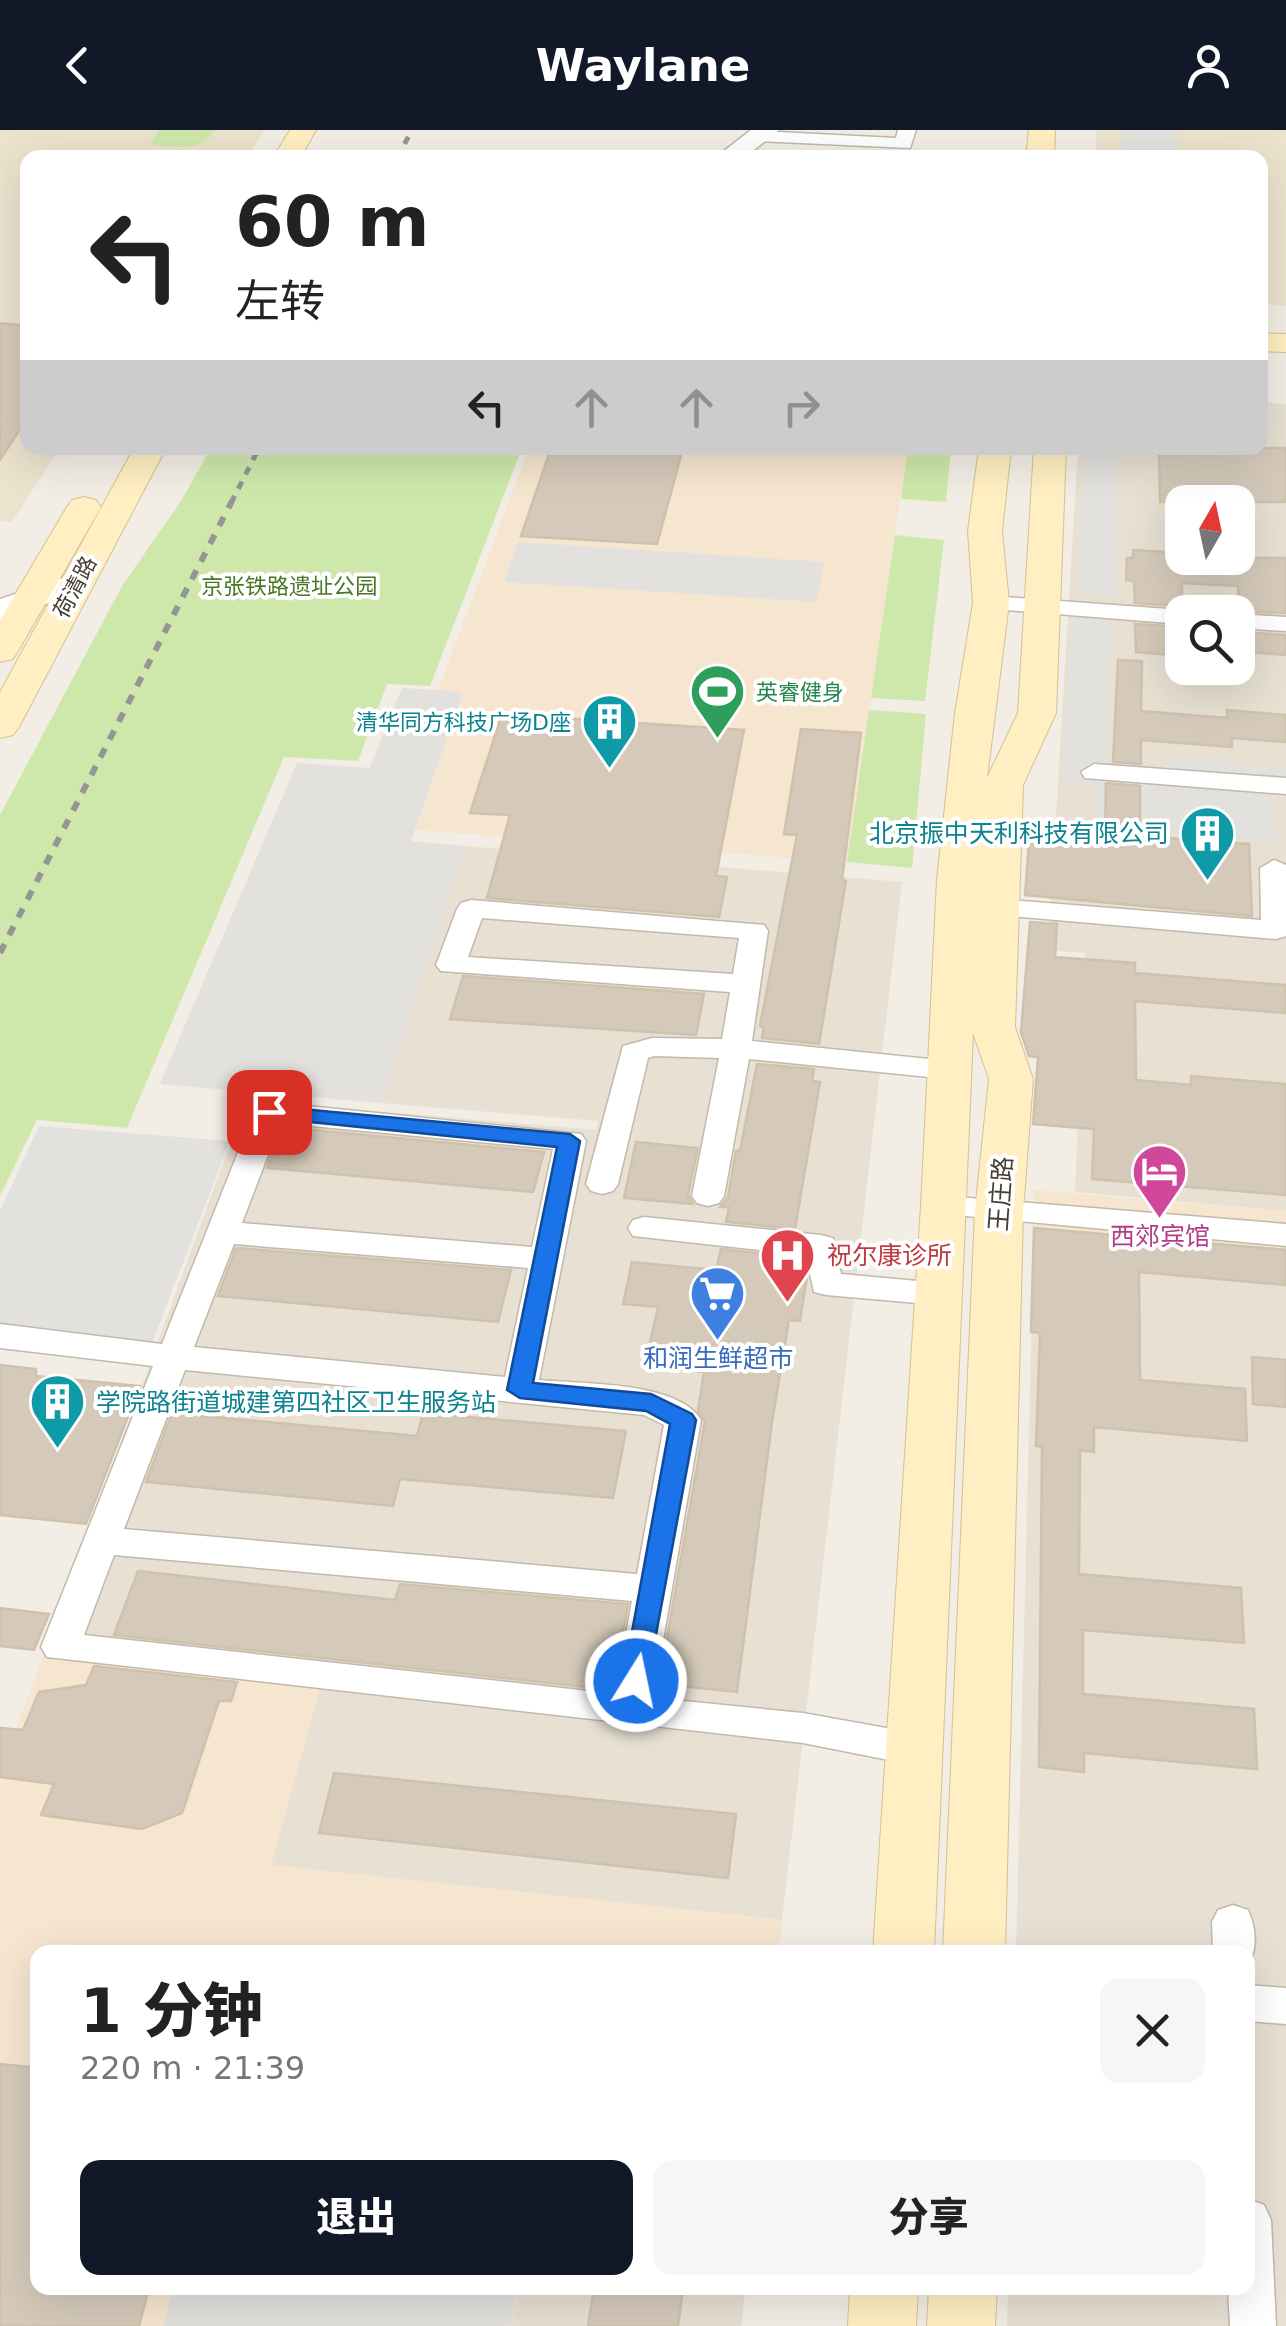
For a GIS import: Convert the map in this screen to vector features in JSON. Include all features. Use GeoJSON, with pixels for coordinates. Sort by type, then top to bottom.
{"type":"FeatureCollection","features":[{"type":"Feature","properties":{"kind":"main road","name":"荷清路"},"geometry":{"type":"LineString","coordinates":[[0,650],[14,604],[115,455]]}},
{"type":"Feature","properties":{"kind":"main road","name":"荷清路"},"geometry":{"type":"LineString","coordinates":[[0,727],[146,455]]}},
{"type":"Feature","properties":{"kind":"main road"},"geometry":{"type":"LineString","coordinates":[[78,582],[112,548],[170,455]]}},
{"type":"Feature","properties":{"kind":"main road"},"geometry":{"type":"LineString","coordinates":[[903,1945],[945,1206],[957,880],[974,713],[991,603],[985,531],[994,455]]}},
{"type":"Feature","properties":{"kind":"main road","name":"王庄路"},"geometry":{"type":"LineString","coordinates":[[974,1945],[999,1211],[1010,1079],[992,1027],[1003,784],[1037,713],[1050,455]]}},
{"type":"Feature","properties":{"kind":"main road"},"geometry":{"type":"LineString","coordinates":[[882,2326],[884,2295]]}},
{"type":"Feature","properties":{"kind":"main road"},"geometry":{"type":"LineString","coordinates":[[961,2326],[962,2295]]}},
{"type":"Feature","properties":{"kind":"street"},"geometry":{"type":"LineString","coordinates":[[739,150],[763,133],[904,144],[907,130]]}},
{"type":"Feature","properties":{"kind":"street"},"geometry":{"type":"LineString","coordinates":[[14,604],[78,582]]}},
{"type":"Feature","properties":{"kind":"street"},"geometry":{"type":"LineString","coordinates":[[991,603],[1165,616]]}},
{"type":"Feature","properties":{"kind":"street"},"geometry":{"type":"LineString","coordinates":[[1255,622],[1286,624]]}},
{"type":"Feature","properties":{"kind":"street"},"geometry":{"type":"LineString","coordinates":[[1094,772],[1286,786]]}},
{"type":"Feature","properties":{"kind":"street"},"geometry":{"type":"LineString","coordinates":[[998,907],[1276,930],[1274,868]]}},
{"type":"Feature","properties":{"kind":"street"},"geometry":{"type":"LineString","coordinates":[[708,1196],[736,1049],[746,984],[754,931],[471,909],[451,965],[746,984]]}},
{"type":"Feature","properties":{"kind":"street"},"geometry":{"type":"LineString","coordinates":[[602,1184],[634,1053],[652,1046],[736,1049],[949,1070]]}},
{"type":"Feature","properties":{"kind":"street"},"geometry":{"type":"LineString","coordinates":[[520,1390],[570,1141],[269,1112],[60,1646],[803,1728],[914,1749]]}},
{"type":"Feature","properties":{"kind":"street"},"geometry":{"type":"LineString","coordinates":[[945,1206],[1286,1235]]}},
{"type":"Feature","properties":{"kind":"street"},"geometry":{"type":"LineString","coordinates":[[644,1228],[821,1246],[826,1284],[940,1294]]}},
{"type":"Feature","properties":{"kind":"street"},"geometry":{"type":"LineString","coordinates":[[224,1232],[546,1259]]}},
{"type":"Feature","properties":{"kind":"street"},"geometry":{"type":"LineString","coordinates":[[0,1336],[176,1357],[651,1402],[683,1420],[631,1711]]}},
{"type":"Feature","properties":{"kind":"street"},"geometry":{"type":"LineString","coordinates":[[103,1541],[653,1590]]}},
{"type":"Feature","properties":{"kind":"street"},"geometry":{"type":"LineString","coordinates":[[1255,2004],[1286,2006]]}},
{"type":"Feature","properties":{"kind":"street"},"geometry":{"type":"LineString","coordinates":[[1252,2295],[1253,2326]]}},
{"type":"Feature","properties":{"kind":"shaded area"},"geometry":{"type":"Polygon","coordinates":[[[0,130],[265,130],[252,150],[20,150],[20,455],[55,455],[12,522],[0,521],[0,130]]]}},
{"type":"Feature","properties":{"kind":"shaded area"},"geometry":{"type":"Polygon","coordinates":[[[1096,130],[1286,130],[1286,306],[1268,305],[1268,150],[1096,150],[1096,130]]]}},
{"type":"Feature","properties":{"kind":"shaded area"},"geometry":{"type":"Polygon","coordinates":[[[1121,130],[1177,130],[1178,150],[1122,150],[1121,130]]]}},
{"type":"Feature","properties":{"kind":"shaded area"},"geometry":{"type":"Polygon","coordinates":[[[1268,403],[1286,404],[1286,1211],[1075,1192],[1085,953],[1048,950],[1078,455],[1268,455],[1268,403]]]}},
{"type":"Feature","properties":{"kind":"shaded area"},"geometry":{"type":"Polygon","coordinates":[[[526,455],[907,455],[847,862],[415,830],[411,842],[465,846],[381,1103],[160,1084],[297,763],[370,768],[402,688],[438,690],[526,455]]]}},
{"type":"Feature","properties":{"kind":"shaded area"},"geometry":{"type":"Polygon","coordinates":[[[1087,455],[1117,455],[1117,595],[1077,592],[1087,455]]]}},
{"type":"Feature","properties":{"kind":"shaded area"},"geometry":{"type":"Polygon","coordinates":[[[518,542],[824,562],[817,602],[504,582],[518,542]]]}},
{"type":"Feature","properties":{"kind":"shaded area"},"geometry":{"type":"Polygon","coordinates":[[[1071,614],[1109,616],[1106,763],[1171,767],[1171,760],[1286,768],[1286,783],[1271,782],[1274,841],[1094,828],[1095,786],[1063,783],[1071,614]]]}},
{"type":"Feature","properties":{"kind":"shaded area"},"geometry":{"type":"Polygon","coordinates":[[[402,688],[463,692],[411,841],[465,846],[381,1103],[160,1084],[297,763],[370,768],[402,688]]]}},
{"type":"Feature","properties":{"kind":"shaded area"},"geometry":{"type":"Polygon","coordinates":[[[465,846],[902,882],[782,1920],[271,1865],[319,1689],[43,1657],[246,1100],[597,1130],[598,1121],[381,1103],[465,846]]]}},
{"type":"Feature","properties":{"kind":"shaded area"},"geometry":{"type":"Polygon","coordinates":[[[39,1126],[230,1141],[147,1356],[0,1339],[0,1211],[39,1126]]]}},
{"type":"Feature","properties":{"kind":"shaded area","name":"西郊宾馆"},"geometry":{"type":"Polygon","coordinates":[[[1033,1190],[1286,1211],[1286,1248],[1034,1228],[1033,1190]]]}},
{"type":"Feature","properties":{"kind":"shaded area"},"geometry":{"type":"Polygon","coordinates":[[[1034,1228],[1286,1248],[1286,2326],[1007,2326],[1008,2295],[1255,2295],[1255,1945],[1016,1945],[1034,1228]]]}},
{"type":"Feature","properties":{"kind":"shaded area"},"geometry":{"type":"Polygon","coordinates":[[[43,1657],[320,1689],[271,1865],[782,1920],[780,1945],[30,1945],[30,2295],[518,2295],[512,2326],[0,2326],[0,1771],[43,1657]]]}},
{"type":"Feature","properties":{"kind":"shaded area"},"geometry":{"type":"Polygon","coordinates":[[[172,2295],[517,2295],[511,2326],[163,2326],[172,2295]]]}},
{"type":"Feature","properties":{"kind":"shaded area"},"geometry":{"type":"Polygon","coordinates":[[[517,2295],[744,2295],[741,2326],[511,2326],[517,2295]]]}},
{"type":"Feature","properties":{"kind":"green space"},"geometry":{"type":"Polygon","coordinates":[[[159,130],[215,130],[194,146],[149,145],[159,130]]]}},
{"type":"Feature","properties":{"kind":"green space","name":"京张铁路遗址公园"},"geometry":{"type":"Polygon","coordinates":[[[207,455],[519,455],[430,686],[387,684],[358,761],[284,757],[127,1128],[37,1120],[0,1196],[0,815],[122,586],[181,501],[207,455]]]}},
{"type":"Feature","properties":{"kind":"green space"},"geometry":{"type":"Polygon","coordinates":[[[907,455],[950,455],[946,502],[901,499],[907,455]]]}},
{"type":"Feature","properties":{"kind":"green space"},"geometry":{"type":"Polygon","coordinates":[[[895,535],[944,540],[925,701],[871,698],[895,535]]]}},
{"type":"Feature","properties":{"kind":"green space"},"geometry":{"type":"Polygon","coordinates":[[[869,710],[926,714],[912,868],[847,862],[869,710]]]}},
{"type":"Feature","properties":{"kind":"building"},"geometry":{"type":"Polygon","coordinates":[[[0,323],[20,325],[20,429],[0,460],[0,323]]]}},
{"type":"Feature","properties":{"kind":"building"},"geometry":{"type":"Polygon","coordinates":[[[1268,448],[1286,448],[1286,502],[1255,502],[1255,485],[1165,485],[1165,502],[1160,502],[1159,455],[1268,455],[1268,448]]]}},
{"type":"Feature","properties":{"kind":"building"},"geometry":{"type":"Polygon","coordinates":[[[549,455],[681,455],[657,544],[521,536],[549,455]]]}},
{"type":"Feature","properties":{"kind":"building"},"geometry":{"type":"Polygon","coordinates":[[[1133,550],[1165,552],[1165,575],[1255,575],[1255,558],[1286,558],[1286,613],[1255,612],[1255,595],[1238,595],[1238,586],[1182,583],[1182,595],[1165,595],[1165,605],[1135,603],[1134,581],[1126,580],[1127,558],[1133,558],[1133,550]]]}},
{"type":"Feature","properties":{"kind":"building"},"geometry":{"type":"Polygon","coordinates":[[[1135,624],[1165,626],[1165,655],[1136,652],[1135,624]]]}},
{"type":"Feature","properties":{"kind":"building"},"geometry":{"type":"Polygon","coordinates":[[[1255,633],[1286,635],[1286,655],[1255,652],[1255,633]]]}},
{"type":"Feature","properties":{"kind":"building"},"geometry":{"type":"Polygon","coordinates":[[[1118,660],[1142,661],[1141,711],[1227,718],[1227,710],[1286,715],[1286,742],[1232,738],[1232,747],[1141,740],[1141,764],[1113,762],[1118,660]]]}},
{"type":"Feature","properties":{"kind":"building"},"geometry":{"type":"Polygon","coordinates":[[[502,714],[744,730],[716,876],[727,877],[719,917],[487,898],[510,815],[470,813],[502,714]]]}},
{"type":"Feature","properties":{"kind":"building"},"geometry":{"type":"Polygon","coordinates":[[[801,729],[861,733],[842,880],[846,881],[819,1044],[762,1038],[764,1027],[760,1026],[797,835],[784,834],[801,729]]]}},
{"type":"Feature","properties":{"kind":"building"},"geometry":{"type":"Polygon","coordinates":[[[1106,783],[1140,786],[1140,836],[1249,844],[1252,916],[1025,895],[1030,827],[1105,833],[1106,783]]]}},
{"type":"Feature","properties":{"kind":"building"},"geometry":{"type":"Polygon","coordinates":[[[1030,922],[1057,924],[1055,957],[1135,963],[1135,973],[1286,985],[1286,1013],[1135,1001],[1136,1080],[1191,1085],[1191,1076],[1286,1084],[1286,1195],[1092,1179],[1094,1129],[1033,1124],[1038,1057],[1029,1056],[1021,1032],[1030,922]]]}},
{"type":"Feature","properties":{"kind":"building"},"geometry":{"type":"Polygon","coordinates":[[[463,976],[704,994],[696,1035],[450,1019],[463,976]]]}},
{"type":"Feature","properties":{"kind":"building"},"geometry":{"type":"Polygon","coordinates":[[[757,1064],[814,1069],[812,1081],[820,1082],[795,1229],[726,1222],[729,1207],[720,1207],[728,1197],[736,1151],[740,1151],[757,1064]]]}},
{"type":"Feature","properties":{"kind":"building"},"geometry":{"type":"Polygon","coordinates":[[[282,1127],[544,1152],[533,1192],[267,1168],[282,1127]]]}},
{"type":"Feature","properties":{"kind":"building"},"geometry":{"type":"Polygon","coordinates":[[[636,1142],[698,1148],[688,1195],[693,1204],[624,1198],[636,1142]]]}},
{"type":"Feature","properties":{"kind":"building"},"geometry":{"type":"Polygon","coordinates":[[[1034,1228],[1286,1250],[1286,1285],[1139,1272],[1140,1380],[1245,1389],[1247,1441],[1094,1427],[1094,1452],[1080,1450],[1079,1574],[1241,1588],[1244,1643],[1083,1630],[1083,1694],[1254,1709],[1257,1769],[1084,1753],[1084,1772],[1039,1767],[1042,1447],[1036,1446],[1040,1333],[1031,1332],[1034,1228]]]}},
{"type":"Feature","properties":{"kind":"building"},"geometry":{"type":"Polygon","coordinates":[[[236,1248],[511,1270],[498,1322],[218,1296],[236,1248]]]}},
{"type":"Feature","properties":{"kind":"building"},"geometry":{"type":"Polygon","coordinates":[[[721,1249],[790,1257],[789,1263],[804,1265],[807,1276],[800,1321],[789,1320],[737,1692],[659,1684],[705,1421],[698,1411],[704,1372],[645,1365],[658,1307],[623,1304],[632,1262],[716,1270],[721,1249]]]}},
{"type":"Feature","properties":{"kind":"building"},"geometry":{"type":"Polygon","coordinates":[[[1252,1357],[1286,1360],[1286,1407],[1253,1404],[1252,1357]]]}},
{"type":"Feature","properties":{"kind":"building","name":"学院路街道城建第四社区卫生服务站"},"geometry":{"type":"Polygon","coordinates":[[[0,1365],[36,1369],[36,1376],[140,1386],[86,1524],[0,1515],[0,1365]]]}},
{"type":"Feature","properties":{"kind":"building"},"geometry":{"type":"Polygon","coordinates":[[[172,1413],[417,1436],[423,1413],[626,1431],[613,1498],[400,1479],[393,1506],[146,1482],[172,1413]]]}},
{"type":"Feature","properties":{"kind":"building"},"geometry":{"type":"Polygon","coordinates":[[[138,1571],[395,1600],[400,1584],[628,1604],[612,1690],[114,1635],[138,1571]]]}},
{"type":"Feature","properties":{"kind":"building"},"geometry":{"type":"Polygon","coordinates":[[[0,1608],[49,1614],[34,1650],[0,1646],[0,1608]]]}},
{"type":"Feature","properties":{"kind":"building"},"geometry":{"type":"Polygon","coordinates":[[[94,1666],[237,1682],[231,1701],[219,1701],[182,1813],[142,1829],[41,1815],[54,1784],[0,1777],[0,1728],[23,1730],[39,1692],[86,1685],[94,1666]]]}},
{"type":"Feature","properties":{"kind":"building"},"geometry":{"type":"Polygon","coordinates":[[[334,1773],[736,1814],[728,1878],[319,1833],[334,1773]]]}},
{"type":"Feature","properties":{"kind":"building"},"geometry":{"type":"Polygon","coordinates":[[[0,2064],[30,2067],[30,2295],[147,2295],[139,2326],[0,2326],[0,2064]]]}},
{"type":"Feature","properties":{"kind":"building"},"geometry":{"type":"Polygon","coordinates":[[[593,2295],[682,2295],[678,2326],[588,2326],[593,2295]]]}},
{"type":"Feature","properties":{"kind":"railway"},"geometry":{"type":"LineString","coordinates":[[401,150],[412,130]]}},
{"type":"Feature","properties":{"kind":"railway"},"geometry":{"type":"LineString","coordinates":[[231,503],[255,455]]}},
{"type":"Feature","properties":{"kind":"railway"},"geometry":{"type":"LineString","coordinates":[[0,953],[232,501]]}},
{"type":"Feature","properties":{"kind":"place","name":"英睿健身"},"geometry":{"type":"Point","coordinates":[717,741]}},
{"type":"Feature","properties":{"kind":"place","name":"清华同方科技广场D座"},"geometry":{"type":"Point","coordinates":[610,771]}},
{"type":"Feature","properties":{"kind":"place","name":"北京振中天利科技有限公司"},"geometry":{"type":"Point","coordinates":[1208,882]}},
{"type":"Feature","properties":{"kind":"place","name":"西郊宾馆"},"geometry":{"type":"Point","coordinates":[1160,1220]}},
{"type":"Feature","properties":{"kind":"place","name":"祝尔康诊所"},"geometry":{"type":"Point","coordinates":[788,1304]}},
{"type":"Feature","properties":{"kind":"place","name":"和润生鲜超市"},"geometry":{"type":"Point","coordinates":[718,1343]}},
{"type":"Feature","properties":{"kind":"place","name":"学院路街道城建第四社区卫生服务站"},"geometry":{"type":"Point","coordinates":[57,1451]}},
{"type":"Feature","properties":{"kind":"route"},"geometry":{"type":"LineString","coordinates":[[269,1112],[570,1141],[520,1390],[651,1402],[683,1420],[636,1681]]}}]}
